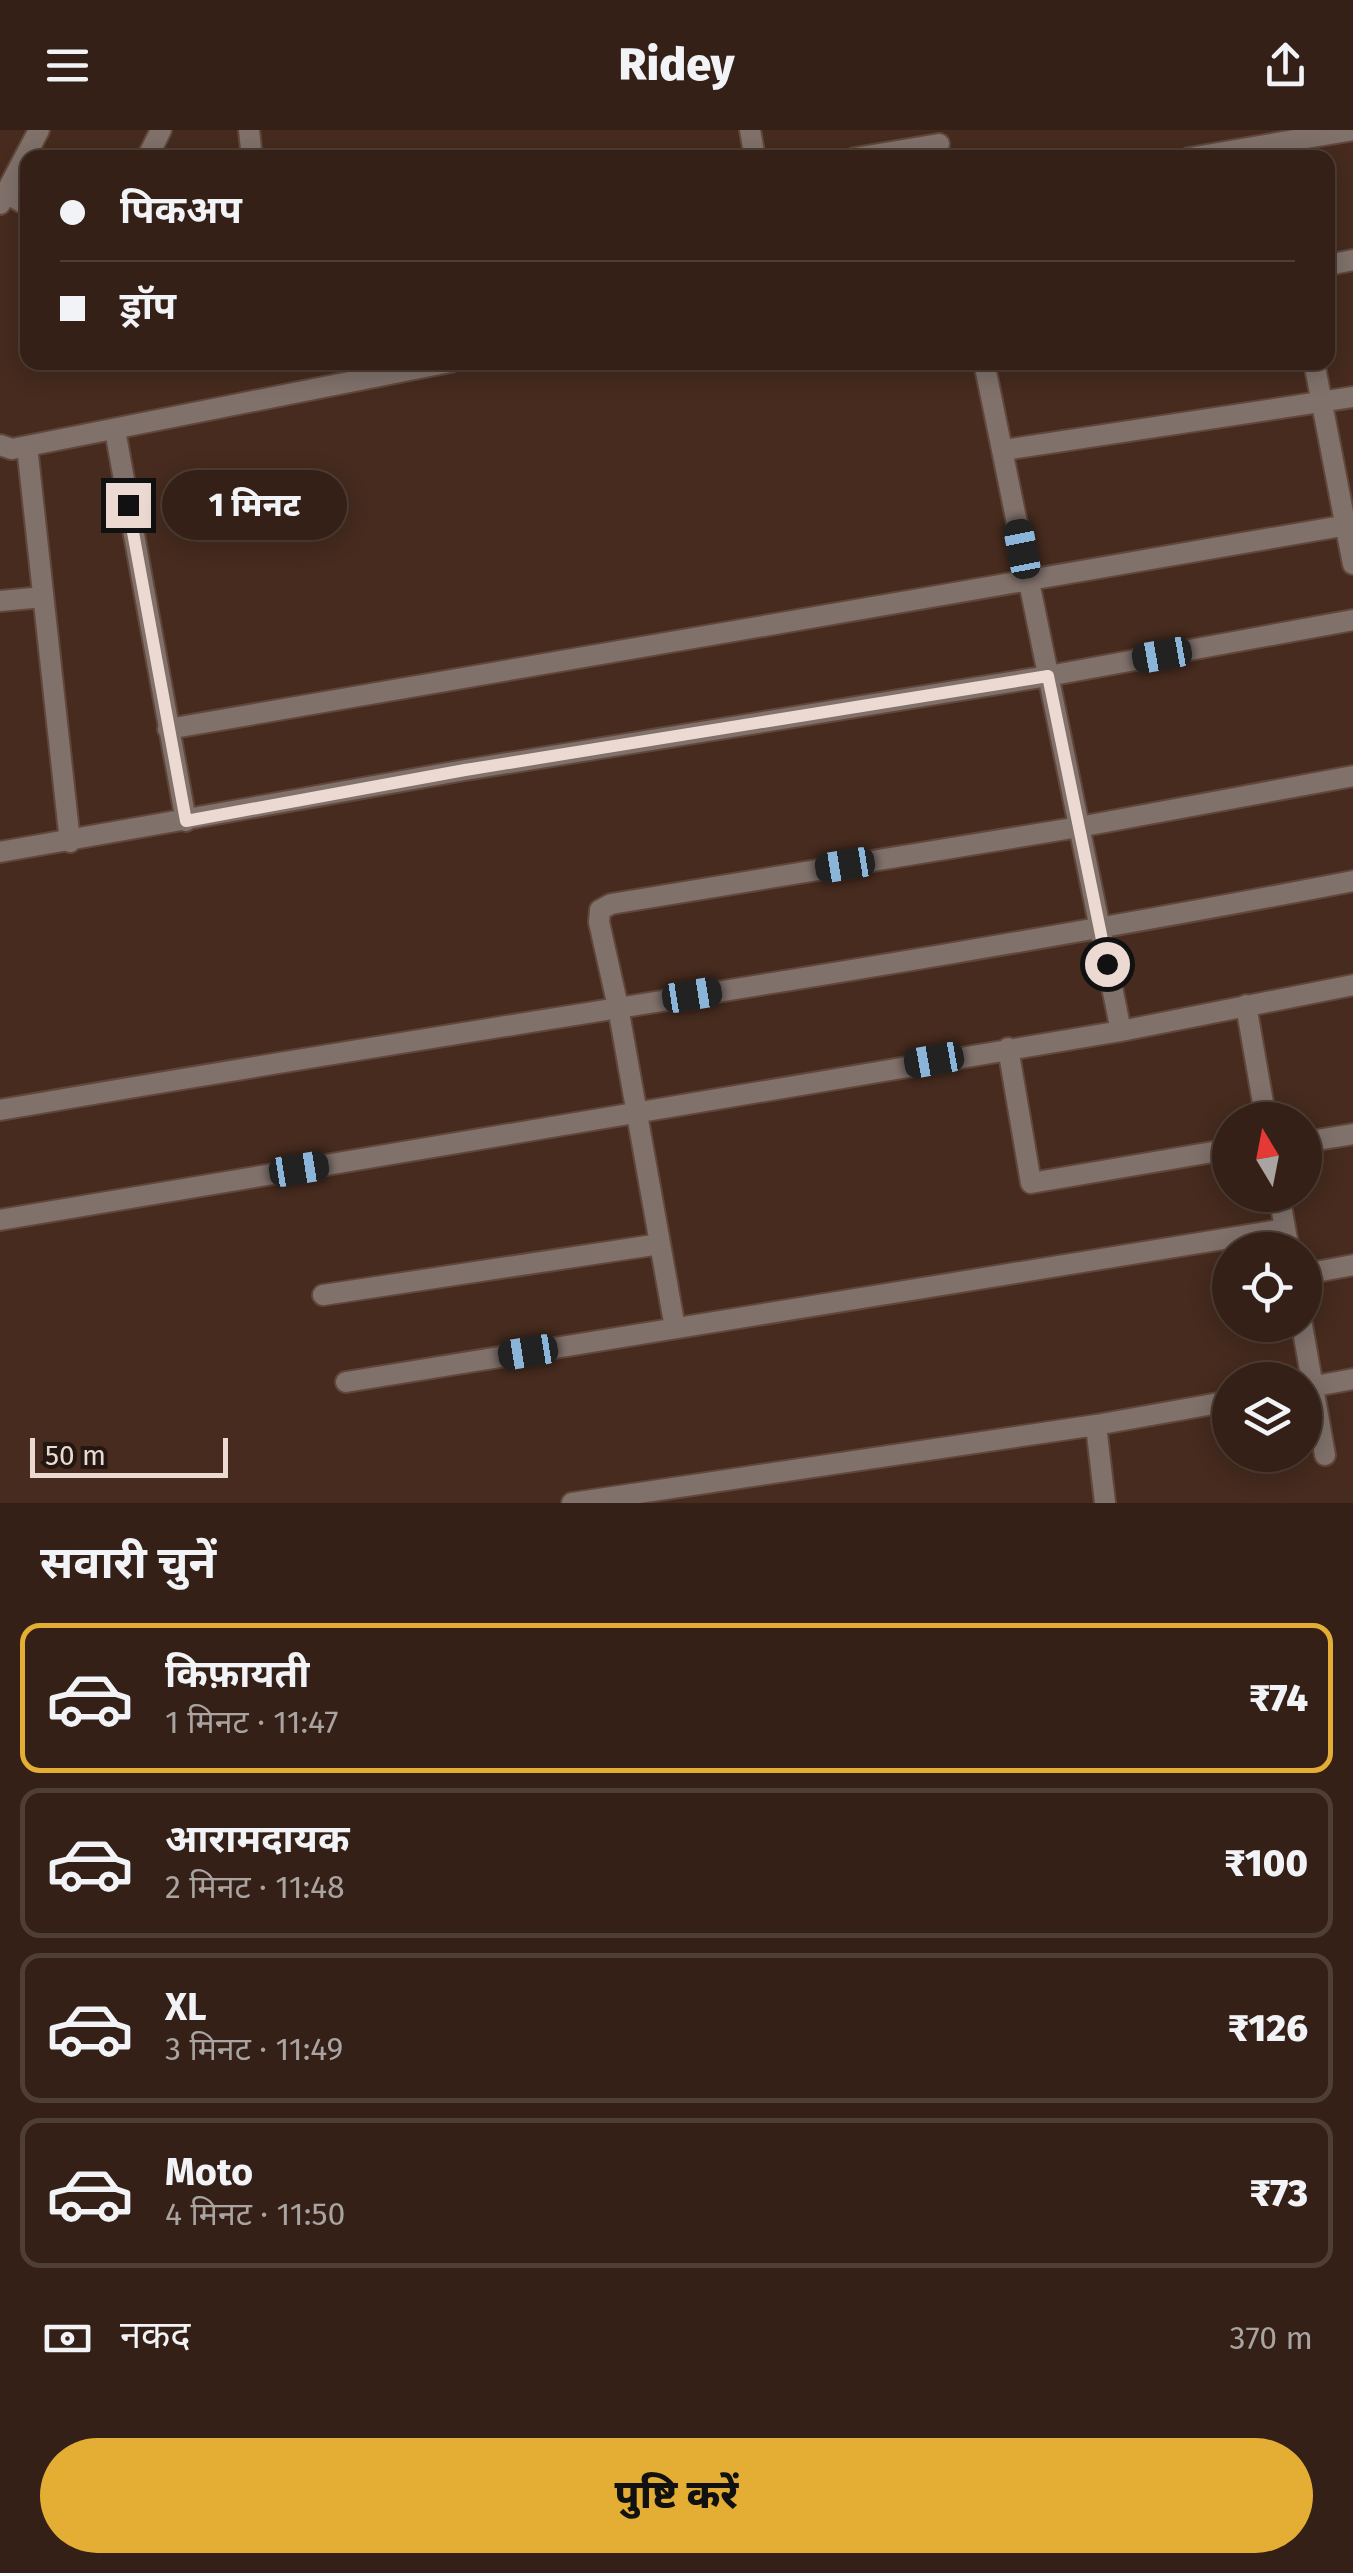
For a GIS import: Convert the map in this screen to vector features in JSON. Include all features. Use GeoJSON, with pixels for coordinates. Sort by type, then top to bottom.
{"type":"FeatureCollection","features":[{"type":"Feature","properties":{"kind":"street"},"geometry":{"type":"LineString","coordinates":[[1236,150],[1353,130]]}},
{"type":"Feature","properties":{"kind":"street"},"geometry":{"type":"LineString","coordinates":[[903,150],[939,144]]}},
{"type":"Feature","properties":{"kind":"street"},"geometry":{"type":"LineString","coordinates":[[3,199],[20,166]]}},
{"type":"Feature","properties":{"kind":"street"},"geometry":{"type":"LineString","coordinates":[[0,445],[27,446],[410,370]]}},
{"type":"Feature","properties":{"kind":"street"},"geometry":{"type":"LineString","coordinates":[[986,370],[1121,1031]]}},
{"type":"Feature","properties":{"kind":"street"},"geometry":{"type":"LineString","coordinates":[[1316,370],[1350,525],[1353,564]]}},
{"type":"Feature","properties":{"kind":"street"},"geometry":{"type":"LineString","coordinates":[[1004,450],[1353,396]]}},
{"type":"Feature","properties":{"kind":"street"},"geometry":{"type":"LineString","coordinates":[[114,430],[186,821]]}},
{"type":"Feature","properties":{"kind":"street"},"geometry":{"type":"LineString","coordinates":[[27,446],[70,842]]}},
{"type":"Feature","properties":{"kind":"street"},"geometry":{"type":"LineString","coordinates":[[168,730],[1350,525]]}},
{"type":"Feature","properties":{"kind":"street"},"geometry":{"type":"LineString","coordinates":[[0,601],[43,597]]}},
{"type":"Feature","properties":{"kind":"street"},"geometry":{"type":"LineString","coordinates":[[0,852],[484,767],[1048,676],[1353,620]]}},
{"type":"Feature","properties":{"kind":"street"},"geometry":{"type":"LineString","coordinates":[[674,1328],[618,1007],[599,922],[600,910],[611,904],[1079,827],[1353,776]]}},
{"type":"Feature","properties":{"kind":"street"},"geometry":{"type":"LineString","coordinates":[[0,1110],[318,1054],[1100,930],[1353,881]]}},
{"type":"Feature","properties":{"kind":"street"},"geometry":{"type":"LineString","coordinates":[[0,1220],[1121,1031],[1353,985]]}},
{"type":"Feature","properties":{"kind":"street"},"geometry":{"type":"LineString","coordinates":[[1246,1005],[1263,1102]]}},
{"type":"Feature","properties":{"kind":"street"},"geometry":{"type":"LineString","coordinates":[[1008,1048],[1031,1183],[1212,1152]]}},
{"type":"Feature","properties":{"kind":"street"},"geometry":{"type":"LineString","coordinates":[[1322,1139],[1353,1134]]}},
{"type":"Feature","properties":{"kind":"street"},"geometry":{"type":"LineString","coordinates":[[1282,1212],[1286,1232]]}},
{"type":"Feature","properties":{"kind":"street"},"geometry":{"type":"LineString","coordinates":[[346,1382],[1285,1228]]}},
{"type":"Feature","properties":{"kind":"street"},"geometry":{"type":"LineString","coordinates":[[323,1295],[660,1244]]}},
{"type":"Feature","properties":{"kind":"street"},"geometry":{"type":"LineString","coordinates":[[1322,1271],[1353,1266]]}},
{"type":"Feature","properties":{"kind":"street"},"geometry":{"type":"LineString","coordinates":[[1322,1385],[1353,1379]]}},
{"type":"Feature","properties":{"kind":"street"},"geometry":{"type":"LineString","coordinates":[[572,1503],[627,1498],[1212,1404]]}},
{"type":"Feature","properties":{"kind":"street"},"geometry":{"type":"LineString","coordinates":[[1096,1425],[1105,1503]]}},
{"type":"Feature","properties":{"kind":"street"},"geometry":{"type":"LineString","coordinates":[[1322,1439],[1326,1455]]}},
{"type":"Feature","properties":{"kind":"route"},"geometry":{"type":"LineString","coordinates":[[128,505],[186,821],[465,770],[1048,676],[1107,964]]}}]}
